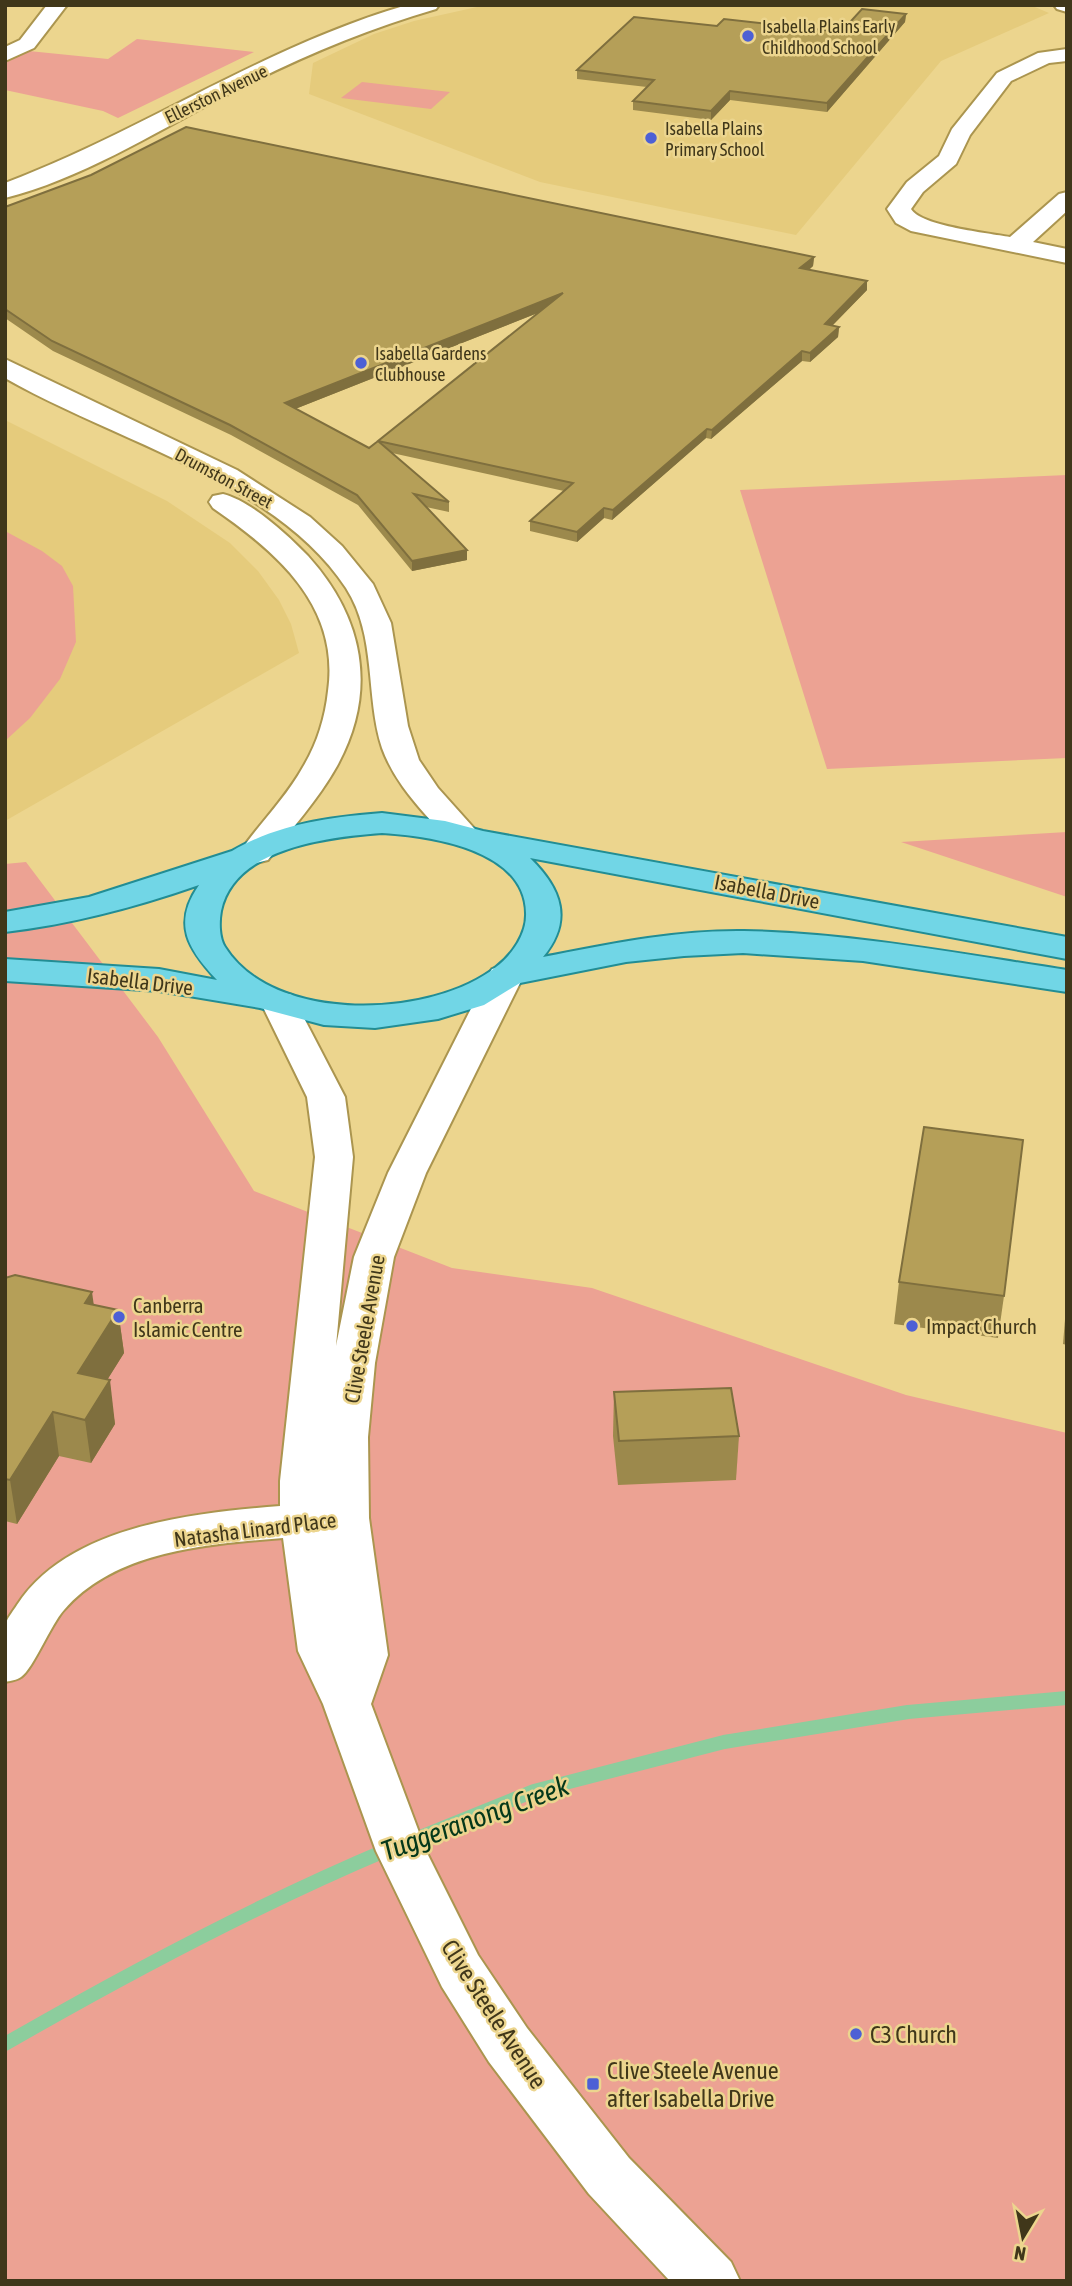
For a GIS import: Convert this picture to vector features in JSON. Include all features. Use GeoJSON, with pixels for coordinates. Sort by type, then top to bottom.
{"type":"FeatureCollection","features":[{"type":"Feature","properties":{"kind":"main road"},"geometry":{"type":"LineString","coordinates":[[5,922],[44,918],[164,887],[298,835],[353,825],[411,825],[466,837],[508,857],[536,886],[544,919],[540,936],[532,952],[507,976],[477,994],[451,1004],[392,1016],[330,1014],[277,1002],[232,978],[217,963],[207,947],[202,931],[203,914],[209,898],[226,875],[254,854]]}},
{"type":"Feature","properties":{"kind":"main road","name":"Isabella Drive"},"geometry":{"type":"LineString","coordinates":[[466,837],[1067,948]]}},
{"type":"Feature","properties":{"kind":"main road"},"geometry":{"type":"LineString","coordinates":[[507,976],[626,951],[684,944],[743,942],[863,950],[1067,981]]}},
{"type":"Feature","properties":{"kind":"main road","name":"Isabella Drive"},"geometry":{"type":"LineString","coordinates":[[5,970],[159,980],[277,1002]]}},
{"type":"Feature","properties":{"kind":"street"},"geometry":{"type":"LineString","coordinates":[[5,55],[27,44],[57,5]]}},
{"type":"Feature","properties":{"kind":"street","name":"Ellerston Avenue"},"geometry":{"type":"LineString","coordinates":[[5,191],[50,175],[177,105],[226,73],[314,30],[389,5]]}},
{"type":"Feature","properties":{"kind":"street","name":"Ellerston Avenue"},"geometry":{"type":"LineString","coordinates":[[5,177],[248,78],[334,36],[421,6]]}},
{"type":"Feature","properties":{"kind":"street"},"geometry":{"type":"LineString","coordinates":[[1067,55],[1045,57],[1004,77],[960,134],[948,159],[915,187],[899,209],[904,219],[919,226],[1067,256]]}},
{"type":"Feature","properties":{"kind":"street"},"geometry":{"type":"LineString","coordinates":[[1014,246],[1067,199]]}},
{"type":"Feature","properties":{"kind":"street","name":"Drumston Street"},"geometry":{"type":"LineString","coordinates":[[5,367],[243,484],[290,514],[330,548],[360,586],[378,624],[384,644],[388,708],[398,750],[424,793],[466,837]]}},
{"type":"Feature","properties":{"kind":"street","name":"Drumston Street"},"geometry":{"type":"LineString","coordinates":[[5,393],[217,499],[250,519],[296,557],[323,592],[337,621],[345,652],[346,686],[340,720],[326,755],[304,791],[254,854]]}},
{"type":"Feature","properties":{"kind":"street","name":"Clive Steele Avenue"},"geometry":{"type":"LineString","coordinates":[[507,976],[407,1173],[374,1257],[354,1363],[326,1437],[302,1481],[325,1519],[365,1655],[347,1704],[401,1851],[460,1971],[508,2045],[609,2176],[711,2281]]}},
{"type":"Feature","properties":{"kind":"street","name":"Clive Steele Avenue"},"geometry":{"type":"LineString","coordinates":[[277,1002],[326,1097],[334,1157],[326,1437]]}},
{"type":"Feature","properties":{"kind":"street","name":"Natasha Linard Place"},"geometry":{"type":"LineString","coordinates":[[5,1664],[49,1596],[76,1572],[120,1550],[201,1531],[325,1519]]}},
{"type":"Feature","properties":{"kind":"shaded area","name":"Isabella Plains Primary School"},"geometry":{"type":"Polygon","coordinates":[[[486,5],[1030,5],[1049,13],[941,61],[796,235],[540,182],[309,94],[313,63],[374,34],[414,21],[486,5]]]}},
{"type":"Feature","properties":{"kind":"shaded area"},"geometry":{"type":"Polygon","coordinates":[[[137,39],[254,52],[118,118],[103,111],[5,90],[5,54],[19,50],[108,59],[137,39]]]}},
{"type":"Feature","properties":{"kind":"shaded area"},"geometry":{"type":"Polygon","coordinates":[[[362,82],[450,92],[431,109],[341,98],[362,82]]]}},
{"type":"Feature","properties":{"kind":"shaded area"},"geometry":{"type":"Polygon","coordinates":[[[5,420],[167,501],[230,543],[258,571],[279,600],[291,624],[299,653],[5,821],[5,420]]]}},
{"type":"Feature","properties":{"kind":"shaded area"},"geometry":{"type":"Polygon","coordinates":[[[1067,475],[1067,758],[827,769],[740,490],[1067,475]]]}},
{"type":"Feature","properties":{"kind":"shaded area"},"geometry":{"type":"Polygon","coordinates":[[[5,531],[42,551],[62,566],[73,586],[76,642],[60,679],[30,718],[5,741],[5,531]]]}},
{"type":"Feature","properties":{"kind":"shaded area"},"geometry":{"type":"Polygon","coordinates":[[[1067,832],[1067,897],[901,842],[1067,832]]]}},
{"type":"Feature","properties":{"kind":"shaded area"},"geometry":{"type":"Polygon","coordinates":[[[26,862],[158,1037],[254,1191],[452,1268],[592,1288],[906,1395],[1067,1433],[1067,2281],[5,2281],[5,864],[26,862]]]}},
{"type":"Feature","properties":{"kind":"building"},"geometry":{"type":"Polygon","coordinates":[[[862,9],[906,14],[827,103],[730,91],[711,111],[633,101],[654,80],[577,70],[634,17],[717,26],[724,19],[841,32],[862,9]]]}},
{"type":"Feature","properties":{"kind":"building"},"geometry":{"type":"Polygon","coordinates":[[[186,127],[814,257],[800,268],[867,281],[825,324],[839,327],[810,353],[802,351],[712,430],[707,429],[613,510],[604,508],[577,532],[530,521],[573,483],[378,441],[449,502],[414,494],[467,550],[412,561],[357,495],[230,425],[52,341],[5,309],[5,207],[91,175],[186,127]],[[563,293],[285,403],[369,448],[563,293]]]}},
{"type":"Feature","properties":{"kind":"building"},"geometry":{"type":"Polygon","coordinates":[[[924,1127],[1023,1140],[1004,1296],[899,1282],[924,1127]]]}},
{"type":"Feature","properties":{"kind":"building"},"geometry":{"type":"Polygon","coordinates":[[[15,1275],[92,1292],[85,1303],[118,1310],[78,1373],[110,1380],[85,1420],[53,1412],[10,1480],[5,1479],[5,1278],[15,1275]]]}},
{"type":"Feature","properties":{"kind":"building"},"geometry":{"type":"Polygon","coordinates":[[[731,1388],[739,1436],[619,1441],[614,1392],[731,1388]]]}},
{"type":"Feature","properties":{"kind":"waterway","name":"Tuggeranong Creek"},"geometry":{"type":"LineString","coordinates":[[408,1842],[534,1791],[724,1742],[908,1712],[1067,1698]]}},
{"type":"Feature","properties":{"kind":"waterway","name":"Tuggeranong Creek"},"geometry":{"type":"LineString","coordinates":[[5,2044],[194,1940],[389,1849]]}},
{"type":"Feature","properties":{"kind":"place","name":"Isabella Plains Early Childhood School"},"geometry":{"type":"Point","coordinates":[748,36]}},
{"type":"Feature","properties":{"kind":"place","name":"Isabella Plains Primary School"},"geometry":{"type":"Point","coordinates":[651,138]}},
{"type":"Feature","properties":{"kind":"place","name":"Isabella Gardens Clubhouse"},"geometry":{"type":"Point","coordinates":[361,363]}},
{"type":"Feature","properties":{"kind":"place","name":"Canberra Islamic Centre"},"geometry":{"type":"Point","coordinates":[119,1317]}},
{"type":"Feature","properties":{"kind":"place","name":"Impact Church"},"geometry":{"type":"Point","coordinates":[912,1326]}},
{"type":"Feature","properties":{"kind":"place","name":"C3 Church"},"geometry":{"type":"Point","coordinates":[856,2034]}},
{"type":"Feature","properties":{"kind":"place","name":"Clive Steele Avenue after Isabella Drive"},"geometry":{"type":"Point","coordinates":[593,2084]}}]}
